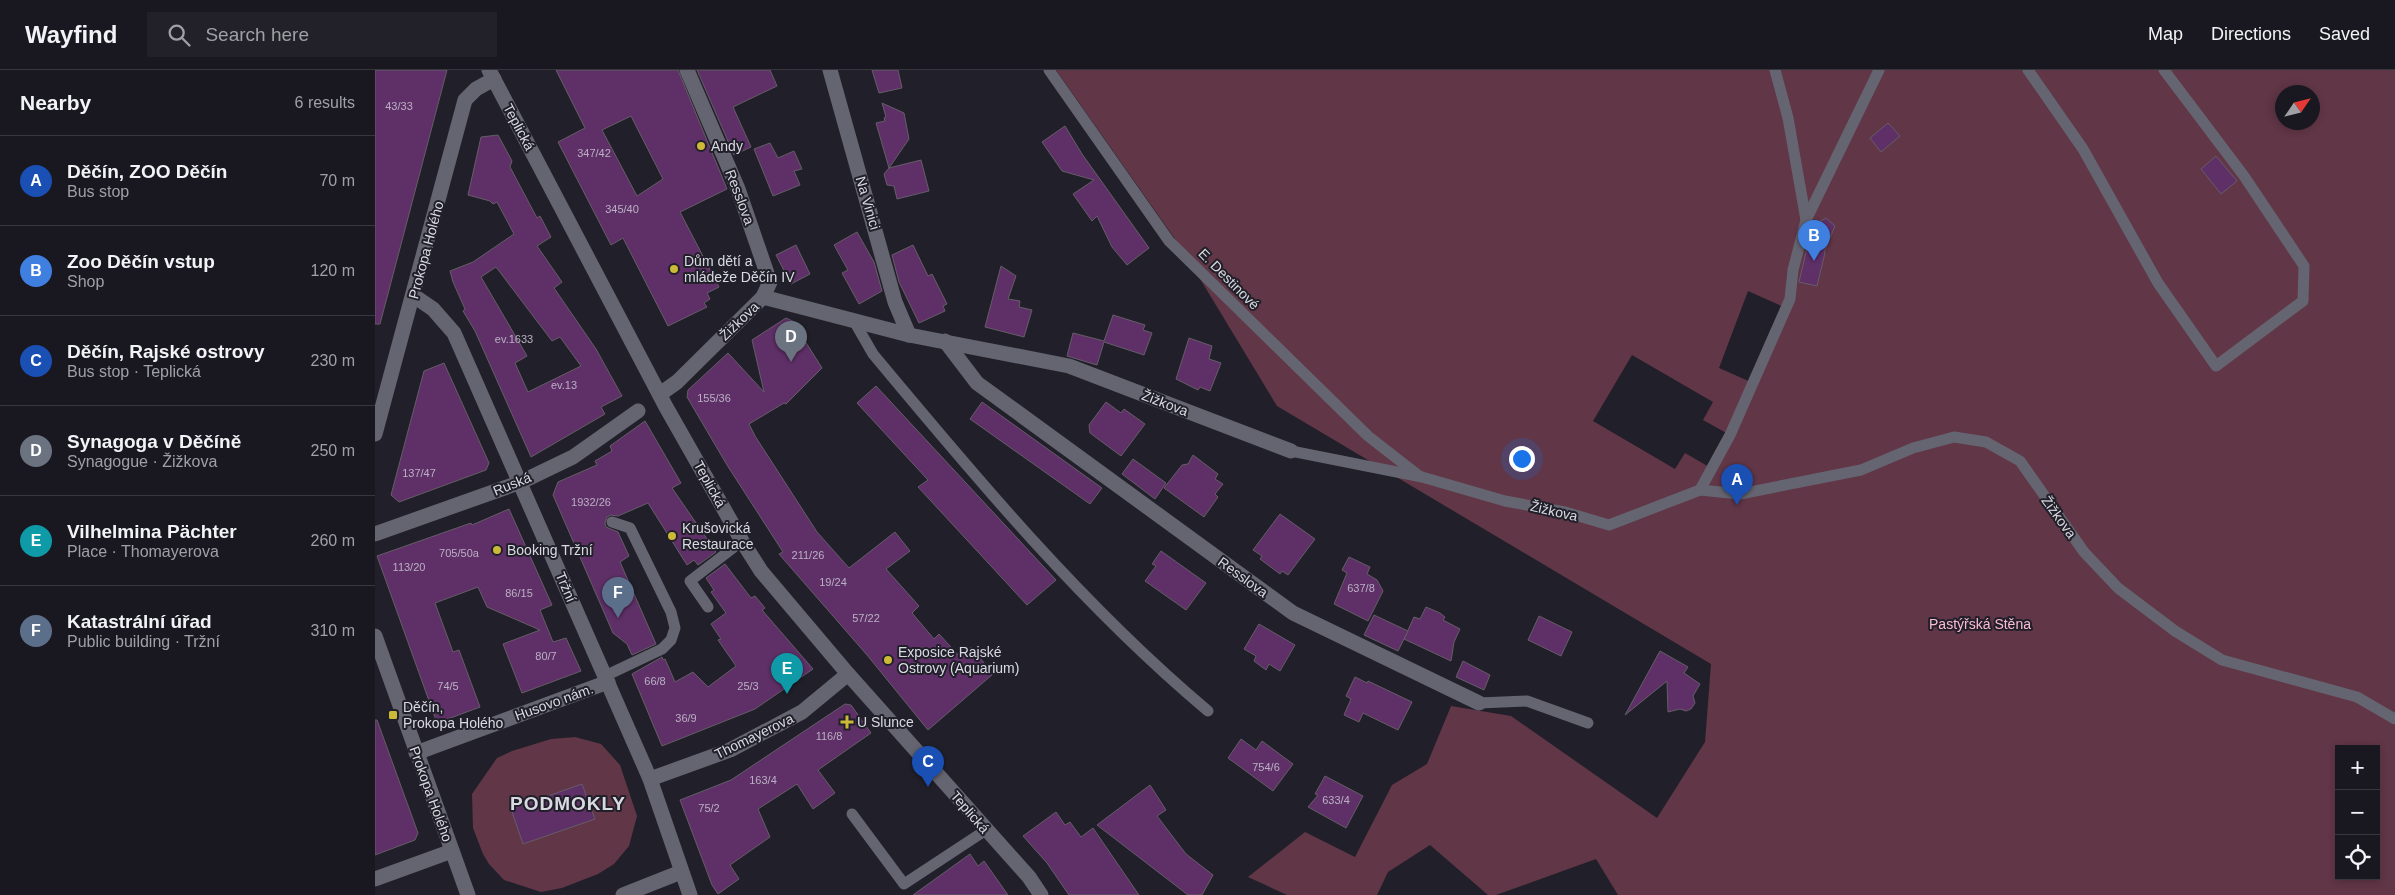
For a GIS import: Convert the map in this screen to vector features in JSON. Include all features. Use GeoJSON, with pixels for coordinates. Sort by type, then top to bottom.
{"type":"FeatureCollection","features":[{"type":"Feature","properties":{"kind":"street","name":"Resslova"},"geometry":{"type":"LineString","coordinates":[[687,70],[738,189],[770,282],[763,298]]}},
{"type":"Feature","properties":{"kind":"street","name":"Na Vinici"},"geometry":{"type":"LineString","coordinates":[[831,70],[895,302],[909,335]]}},
{"type":"Feature","properties":{"kind":"street","name":"Prokopa Holého"},"geometry":{"type":"LineString","coordinates":[[375,434],[414,296],[465,100],[492,74]]}},
{"type":"Feature","properties":{"kind":"street","name":"Teplická"},"geometry":{"type":"LineString","coordinates":[[492,74],[660,394],[742,541],[761,571],[847,674],[1029,878],[1041,895]]}},
{"type":"Feature","properties":{"kind":"street","name":"Tržní"},"geometry":{"type":"LineString","coordinates":[[414,296],[433,309],[454,333],[650,779],[690,895]]}},
{"type":"Feature","properties":{"kind":"street","name":"Žižkova"},"geometry":{"type":"LineString","coordinates":[[660,394],[677,382],[763,298],[909,335],[1069,366],[1291,451]]}},
{"type":"Feature","properties":{"kind":"street","name":"Resslova"},"geometry":{"type":"LineString","coordinates":[[945,341],[977,383],[1293,613],[1479,703]]}},
{"type":"Feature","properties":{"kind":"street","name":"Ruská"},"geometry":{"type":"LineString","coordinates":[[375,534],[521,482],[573,457],[639,411]]}},
{"type":"Feature","properties":{"kind":"street","name":"Prokopa Holého"},"geometry":{"type":"LineString","coordinates":[[375,636],[468,895]]}},
{"type":"Feature","properties":{"kind":"street","name":"Thomayerova"},"geometry":{"type":"LineString","coordinates":[[650,779],[730,750],[802,712],[847,674]]}},
{"type":"Feature","properties":{"kind":"street","name":"Husovo nám."},"geometry":{"type":"LineString","coordinates":[[416,753],[606,679]]}},
{"type":"Feature","properties":{"kind":"street"},"geometry":{"type":"LineString","coordinates":[[375,879],[452,851]]}},
{"type":"Feature","properties":{"kind":"street"},"geometry":{"type":"LineString","coordinates":[[623,895],[681,872]]}},
{"type":"Feature","properties":{"kind":"lane","name":"E. Destinové"},"geometry":{"type":"LineString","coordinates":[[1049,70],[1169,241],[1368,436],[1422,477]]}},
{"type":"Feature","properties":{"kind":"lane"},"geometry":{"type":"LineString","coordinates":[[1775,70],[1788,118],[1806,220]]}},
{"type":"Feature","properties":{"kind":"lane"},"geometry":{"type":"LineString","coordinates":[[1699,490],[1730,435],[1790,299],[1792,281],[1806,220],[1879,70]]}},
{"type":"Feature","properties":{"kind":"lane"},"geometry":{"type":"LineString","coordinates":[[2028,70],[2083,149],[2159,283],[2216,366],[2303,301],[2304,266],[2244,176],[2164,70]]}},
{"type":"Feature","properties":{"kind":"lane"},"geometry":{"type":"LineString","coordinates":[[854,321],[873,354],[1024,530],[1135,647],[1208,711]]}},
{"type":"Feature","properties":{"kind":"lane","name":"Žižkova"},"geometry":{"type":"LineString","coordinates":[[1291,451],[1422,477],[1505,500],[1565,512],[1609,525],[1699,490],[1740,494],[1861,470],[1913,448],[1954,437],[1986,442],[2020,461],[2084,552],[2118,588],[2175,631],[2222,660],[2357,697],[2395,720]]}},
{"type":"Feature","properties":{"kind":"lane"},"geometry":{"type":"LineString","coordinates":[[606,679],[662,649],[671,640],[675,628],[671,612],[630,528],[613,522]]}},
{"type":"Feature","properties":{"kind":"lane"},"geometry":{"type":"LineString","coordinates":[[708,607],[690,581],[742,541]]}},
{"type":"Feature","properties":{"kind":"lane","name":"Resslova"},"geometry":{"type":"LineString","coordinates":[[1479,703],[1527,701],[1588,723]]}},
{"type":"Feature","properties":{"kind":"lane"},"geometry":{"type":"LineString","coordinates":[[852,814],[904,884],[986,830]]}},
{"type":"Feature","properties":{"kind":"green space","name":"Pastýřská Stěna"},"geometry":{"type":"Polygon","coordinates":[[[1056,70],[2395,70],[2395,895],[1618,895],[1596,859],[1496,895],[1488,895],[1430,845],[1388,872],[1377,895],[1287,895],[1248,877],[1305,832],[1355,857],[1392,785],[1427,764],[1451,706],[1511,716],[1657,818],[1705,742],[1711,664],[1277,406],[1182,249],[1056,70]],[[1748,291],[1719,368],[1753,383],[1786,308],[1748,291]],[[1632,355],[1593,421],[1675,469],[1685,453],[1711,468],[1730,435],[1703,420],[1713,402],[1632,355]]]}},
{"type":"Feature","properties":{"kind":"green space"},"geometry":{"type":"Polygon","coordinates":[[[575,737],[601,744],[620,765],[637,816],[629,846],[614,864],[598,874],[562,888],[541,892],[504,880],[489,864],[483,854],[473,828],[472,794],[497,758],[512,751],[551,739],[575,737]]]}},
{"type":"Feature","properties":{"kind":"building"},"geometry":{"type":"Polygon","coordinates":[[[375,70],[447,70],[380,324],[375,324],[375,70]]]}},
{"type":"Feature","properties":{"kind":"building"},"geometry":{"type":"Polygon","coordinates":[[[556,70],[678,70],[727,189],[680,212],[719,287],[707,293],[710,299],[704,303],[707,307],[668,326],[623,238],[611,245],[558,142],[585,128],[556,70]],[[631,116],[602,130],[637,196],[663,179],[631,116]]]}},
{"type":"Feature","properties":{"kind":"building"},"geometry":{"type":"Polygon","coordinates":[[[697,70],[770,70],[777,86],[733,107],[751,147],[734,155],[697,70]]]}},
{"type":"Feature","properties":{"kind":"building"},"geometry":{"type":"Polygon","coordinates":[[[872,70],[898,70],[902,88],[879,93],[872,70]]]}},
{"type":"Feature","properties":{"kind":"building"},"geometry":{"type":"Polygon","coordinates":[[[882,103],[904,113],[909,139],[889,168],[876,123],[885,121],[884,118],[886,117],[882,103]]]}},
{"type":"Feature","properties":{"kind":"building"},"geometry":{"type":"Polygon","coordinates":[[[1888,123],[1900,136],[1881,152],[1870,138],[1888,123]]]}},
{"type":"Feature","properties":{"kind":"building"},"geometry":{"type":"Polygon","coordinates":[[[1065,126],[1082,154],[1149,248],[1127,265],[1112,247],[1097,216],[1092,221],[1073,194],[1094,180],[1062,171],[1042,142],[1065,126]]]}},
{"type":"Feature","properties":{"kind":"building"},"geometry":{"type":"Polygon","coordinates":[[[498,135],[512,161],[510,167],[537,218],[540,216],[551,237],[537,246],[562,282],[554,288],[596,349],[622,396],[601,407],[605,414],[531,457],[475,331],[463,311],[465,309],[450,271],[473,262],[514,234],[497,202],[493,204],[490,201],[468,195],[481,137],[498,135]],[[496,267],[481,277],[527,356],[515,363],[528,392],[581,366],[560,337],[552,341],[496,267]]]}},
{"type":"Feature","properties":{"kind":"building"},"geometry":{"type":"Polygon","coordinates":[[[770,143],[778,158],[794,151],[802,169],[794,171],[800,185],[773,196],[754,149],[770,143]]]}},
{"type":"Feature","properties":{"kind":"building"},"geometry":{"type":"Polygon","coordinates":[[[2216,156],[2237,181],[2221,194],[2201,169],[2216,156]]]}},
{"type":"Feature","properties":{"kind":"building"},"geometry":{"type":"Polygon","coordinates":[[[921,160],[929,191],[897,199],[894,186],[887,185],[884,174],[889,168],[921,160]]]}},
{"type":"Feature","properties":{"kind":"building"},"geometry":{"type":"Polygon","coordinates":[[[1826,218],[1835,226],[1824,252],[1817,286],[1799,282],[1807,248],[1819,251],[1815,224],[1826,218]]]}},
{"type":"Feature","properties":{"kind":"building"},"geometry":{"type":"Polygon","coordinates":[[[857,232],[874,262],[882,291],[859,304],[842,273],[848,270],[834,245],[857,232]]]}},
{"type":"Feature","properties":{"kind":"building"},"geometry":{"type":"Polygon","coordinates":[[[796,245],[810,274],[791,284],[776,255],[796,245]]]}},
{"type":"Feature","properties":{"kind":"building"},"geometry":{"type":"Polygon","coordinates":[[[913,245],[928,276],[932,274],[947,304],[943,306],[945,311],[919,323],[899,282],[892,255],[913,245]]]}},
{"type":"Feature","properties":{"kind":"building"},"geometry":{"type":"Polygon","coordinates":[[[1001,266],[1016,276],[1008,299],[1020,301],[1019,307],[1032,310],[1024,337],[985,327],[1001,266]]]}},
{"type":"Feature","properties":{"kind":"building"},"geometry":{"type":"Polygon","coordinates":[[[1113,315],[1145,325],[1143,330],[1152,333],[1144,355],[1104,342],[1097,365],[1067,356],[1073,333],[1104,341],[1113,315]]]}},
{"type":"Feature","properties":{"kind":"building"},"geometry":{"type":"Polygon","coordinates":[[[786,318],[799,324],[798,330],[822,368],[786,404],[784,403],[749,424],[755,436],[817,532],[849,568],[895,532],[910,551],[886,569],[919,606],[912,613],[934,639],[939,634],[960,657],[971,647],[993,674],[928,730],[867,655],[779,554],[783,552],[727,465],[687,397],[688,390],[728,353],[764,392],[752,340],[786,318]]]}},
{"type":"Feature","properties":{"kind":"building"},"geometry":{"type":"Polygon","coordinates":[[[1189,338],[1212,346],[1209,359],[1221,363],[1210,391],[1200,387],[1198,390],[1176,379],[1189,338]]]}},
{"type":"Feature","properties":{"kind":"building"},"geometry":{"type":"Polygon","coordinates":[[[444,363],[489,463],[486,470],[399,502],[391,495],[424,371],[444,363]]]}},
{"type":"Feature","properties":{"kind":"building"},"geometry":{"type":"Polygon","coordinates":[[[876,386],[1056,580],[1027,605],[918,487],[928,480],[857,403],[876,386]]]}},
{"type":"Feature","properties":{"kind":"building"},"geometry":{"type":"Polygon","coordinates":[[[982,402],[1102,488],[1090,504],[970,419],[982,402]]]}},
{"type":"Feature","properties":{"kind":"building"},"geometry":{"type":"Polygon","coordinates":[[[1106,402],[1121,413],[1124,409],[1145,424],[1121,456],[1090,433],[1089,425],[1106,402]]]}},
{"type":"Feature","properties":{"kind":"building"},"geometry":{"type":"Polygon","coordinates":[[[645,421],[681,483],[672,488],[716,552],[698,565],[694,560],[687,565],[648,503],[618,516],[611,515],[607,517],[606,527],[618,532],[629,556],[620,562],[656,644],[632,655],[627,644],[613,633],[553,495],[558,482],[597,465],[595,461],[612,451],[610,446],[645,421]]]}},
{"type":"Feature","properties":{"kind":"building"},"geometry":{"type":"Polygon","coordinates":[[[1193,455],[1218,474],[1215,479],[1223,484],[1215,494],[1218,497],[1204,517],[1164,488],[1182,465],[1188,464],[1193,455]]]}},
{"type":"Feature","properties":{"kind":"building"},"geometry":{"type":"Polygon","coordinates":[[[1133,459],[1166,483],[1155,499],[1122,474],[1133,459]]]}},
{"type":"Feature","properties":{"kind":"building"},"geometry":{"type":"Polygon","coordinates":[[[509,509],[552,605],[540,610],[553,642],[566,638],[581,671],[522,693],[503,644],[540,630],[487,607],[478,587],[435,603],[453,652],[459,650],[480,707],[437,723],[377,556],[471,523],[472,525],[509,509]]]}},
{"type":"Feature","properties":{"kind":"building"},"geometry":{"type":"Polygon","coordinates":[[[1280,514],[1315,539],[1288,575],[1282,571],[1280,574],[1260,559],[1262,556],[1253,550],[1280,514]]]}},
{"type":"Feature","properties":{"kind":"building"},"geometry":{"type":"Polygon","coordinates":[[[1161,551],[1206,583],[1186,610],[1145,581],[1156,566],[1152,564],[1161,551]]]}},
{"type":"Feature","properties":{"kind":"building"},"geometry":{"type":"Polygon","coordinates":[[[1349,557],[1370,567],[1367,574],[1377,580],[1383,591],[1368,621],[1334,604],[1347,573],[1342,570],[1349,557]]]}},
{"type":"Feature","properties":{"kind":"building"},"geometry":{"type":"Polygon","coordinates":[[[725,564],[751,598],[755,596],[765,608],[762,610],[813,669],[755,709],[662,746],[632,674],[662,657],[663,660],[665,659],[675,682],[693,672],[708,687],[736,666],[718,640],[721,639],[711,624],[726,613],[711,592],[714,590],[706,578],[725,564]]]}},
{"type":"Feature","properties":{"kind":"building"},"geometry":{"type":"Polygon","coordinates":[[[1426,607],[1440,613],[1445,617],[1443,620],[1460,629],[1454,642],[1451,661],[1404,639],[1414,617],[1420,619],[1426,607]]]}},
{"type":"Feature","properties":{"kind":"building"},"geometry":{"type":"Polygon","coordinates":[[[1374,615],[1408,631],[1398,651],[1364,635],[1374,615]]]}},
{"type":"Feature","properties":{"kind":"building"},"geometry":{"type":"Polygon","coordinates":[[[1539,616],[1572,632],[1561,656],[1528,640],[1539,616]]]}},
{"type":"Feature","properties":{"kind":"building"},"geometry":{"type":"Polygon","coordinates":[[[1259,624],[1295,645],[1280,671],[1269,664],[1266,670],[1254,661],[1256,656],[1244,649],[1259,624]]]}},
{"type":"Feature","properties":{"kind":"building"},"geometry":{"type":"Polygon","coordinates":[[[1660,651],[1688,667],[1684,673],[1700,684],[1693,696],[1695,703],[1691,709],[1686,711],[1680,709],[1668,712],[1667,681],[1625,715],[1660,651]]]}},
{"type":"Feature","properties":{"kind":"building"},"geometry":{"type":"Polygon","coordinates":[[[1463,661],[1490,675],[1484,690],[1456,677],[1463,661]]]}},
{"type":"Feature","properties":{"kind":"building"},"geometry":{"type":"Polygon","coordinates":[[[1355,677],[1367,683],[1368,681],[1412,702],[1398,730],[1363,713],[1359,722],[1344,715],[1351,699],[1346,696],[1355,677]]]}},
{"type":"Feature","properties":{"kind":"building"},"geometry":{"type":"Polygon","coordinates":[[[845,704],[851,705],[871,733],[818,770],[835,793],[813,809],[797,784],[758,809],[770,837],[730,865],[739,879],[718,894],[712,885],[680,800],[731,780],[845,704]]]}},
{"type":"Feature","properties":{"kind":"building"},"geometry":{"type":"Polygon","coordinates":[[[375,720],[377,720],[418,833],[415,840],[375,855],[375,720]]]}},
{"type":"Feature","properties":{"kind":"building"},"geometry":{"type":"Polygon","coordinates":[[[1241,739],[1256,750],[1262,741],[1293,764],[1273,791],[1228,758],[1241,739]]]}},
{"type":"Feature","properties":{"kind":"building"},"geometry":{"type":"Polygon","coordinates":[[[1325,776],[1363,796],[1346,828],[1308,807],[1318,795],[1315,794],[1325,776]]]}},
{"type":"Feature","properties":{"kind":"building"},"geometry":{"type":"Polygon","coordinates":[[[582,784],[595,819],[523,844],[511,809],[582,784]]]}},
{"type":"Feature","properties":{"kind":"building"},"geometry":{"type":"Polygon","coordinates":[[[1150,785],[1166,810],[1157,816],[1186,854],[1213,875],[1202,895],[1188,895],[1097,825],[1150,785]]]}},
{"type":"Feature","properties":{"kind":"building"},"geometry":{"type":"Polygon","coordinates":[[[1056,812],[1065,825],[1070,822],[1081,837],[1093,828],[1139,895],[1069,895],[1047,863],[1023,836],[1056,812]]]}},
{"type":"Feature","properties":{"kind":"building"},"geometry":{"type":"Polygon","coordinates":[[[970,854],[978,866],[984,861],[1008,895],[913,895],[970,854]]]}},
{"type":"Feature","properties":{"kind":"place","name":"Andy"},"geometry":{"type":"Point","coordinates":[701,146]}},
{"type":"Feature","properties":{"kind":"place","name":"Zoo Děčín vstup"},"geometry":{"type":"Point","coordinates":[1814,261]}},
{"type":"Feature","properties":{"kind":"place","name":"Dům dětí a mládeže Děčín IV"},"geometry":{"type":"Point","coordinates":[674,269]}},
{"type":"Feature","properties":{"kind":"place","name":"Synagoga v Děčíně"},"geometry":{"type":"Point","coordinates":[791,362]}},
{"type":"Feature","properties":{"kind":"place","name":"Děčín, ZOO Děčín"},"geometry":{"type":"Point","coordinates":[1737,505]}},
{"type":"Feature","properties":{"kind":"place","name":"Krušovická Restaurace"},"geometry":{"type":"Point","coordinates":[672,536]}},
{"type":"Feature","properties":{"kind":"place","name":"Booking Tržní"},"geometry":{"type":"Point","coordinates":[497,550]}},
{"type":"Feature","properties":{"kind":"place","name":"Katastrální úřad"},"geometry":{"type":"Point","coordinates":[618,618]}},
{"type":"Feature","properties":{"kind":"place","name":"Exposice Rajské Ostrovy (Aquarium)"},"geometry":{"type":"Point","coordinates":[888,660]}},
{"type":"Feature","properties":{"kind":"place","name":"Vilhelmina Pächter"},"geometry":{"type":"Point","coordinates":[787,694]}},
{"type":"Feature","properties":{"kind":"place","name":"Děčín, Prokopa Holého"},"geometry":{"type":"Point","coordinates":[393,715]}},
{"type":"Feature","properties":{"kind":"place","name":"U Slunce"},"geometry":{"type":"Point","coordinates":[847,722]}},
{"type":"Feature","properties":{"kind":"place","name":"Děčín, Rajské ostrovy"},"geometry":{"type":"Point","coordinates":[928,787]}},
{"type":"Feature","properties":{"kind":"district","name":"PODMOKLY"},"geometry":{"type":"Point","coordinates":[568,803]}}]}
